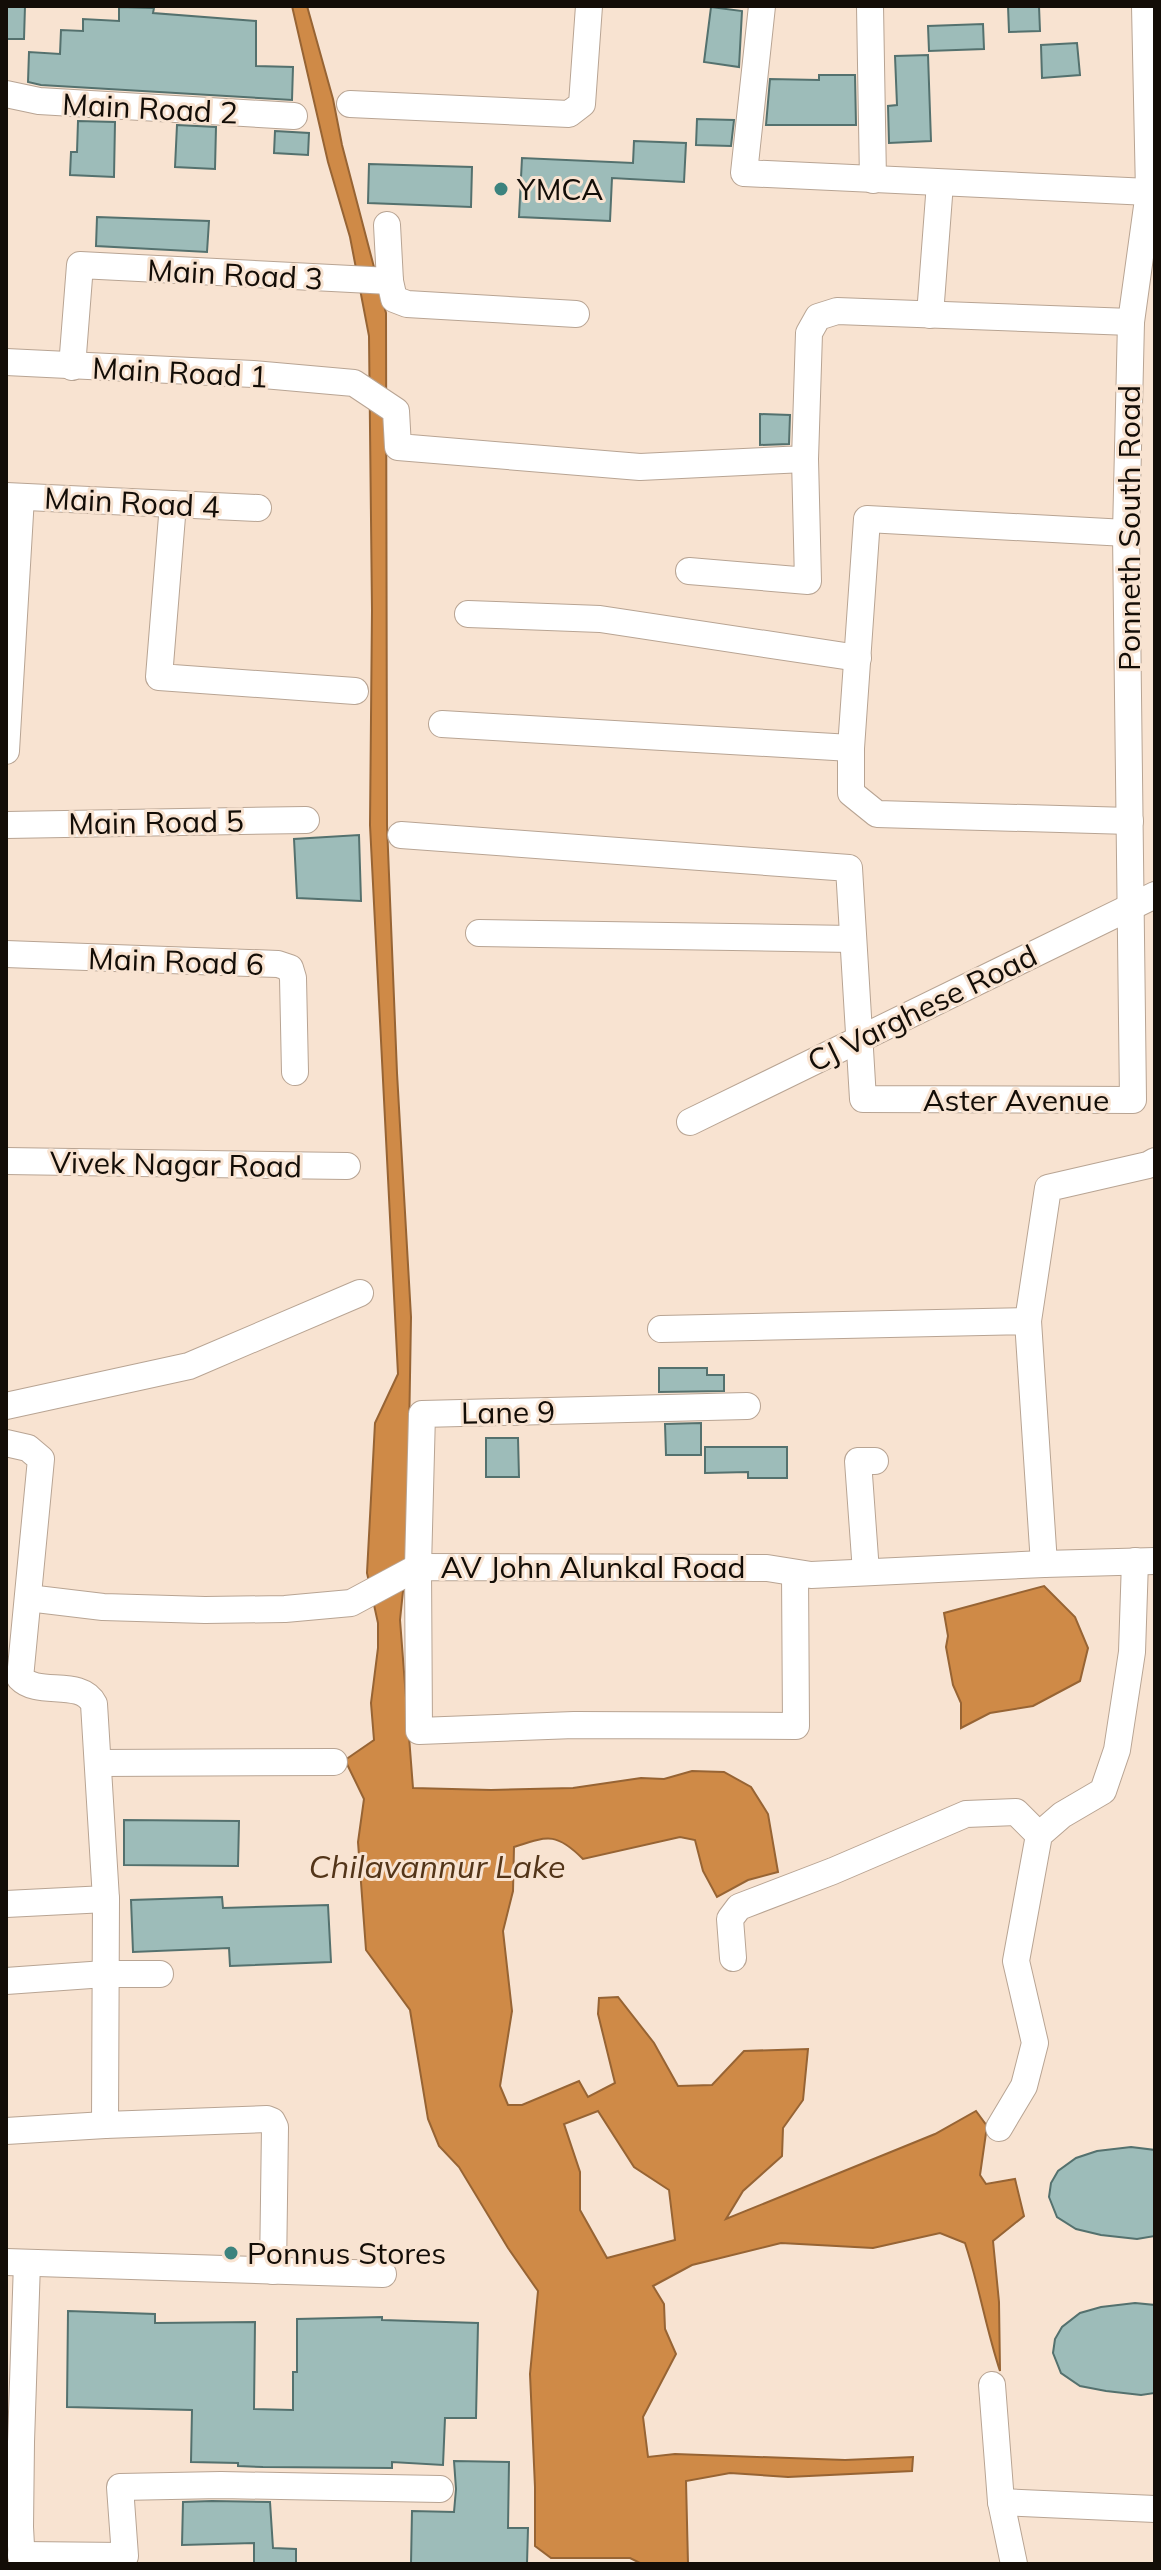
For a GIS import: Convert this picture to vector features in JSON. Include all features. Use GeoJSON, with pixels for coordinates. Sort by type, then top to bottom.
{"type":"FeatureCollection","features":[{"type":"Feature","properties":{"kind":"street"},"geometry":{"type":"LineString","coordinates":[[350,104],[569,114],[582,104],[589,6]]}},
{"type":"Feature","properties":{"kind":"street"},"geometry":{"type":"LineString","coordinates":[[762,6],[744,173],[940,183],[1151,200]]}},
{"type":"Feature","properties":{"kind":"street"},"geometry":{"type":"LineString","coordinates":[[870,6],[873,180]]}},
{"type":"Feature","properties":{"kind":"street","name":"Ponneth South Road"},"geometry":{"type":"LineString","coordinates":[[1143,901],[1130,821],[1126,533],[1131,322],[1151,200],[1145,6]]}},
{"type":"Feature","properties":{"kind":"street","name":"Main Road 2"},"geometry":{"type":"LineString","coordinates":[[6,94],[39,101],[294,116]]}},
{"type":"Feature","properties":{"kind":"street"},"geometry":{"type":"LineString","coordinates":[[930,315],[940,183]]}},
{"type":"Feature","properties":{"kind":"street"},"geometry":{"type":"LineString","coordinates":[[387,225],[394,299],[407,304],[576,314]]}},
{"type":"Feature","properties":{"kind":"street","name":"Main Road 3"},"geometry":{"type":"LineString","coordinates":[[72,367],[80,265],[390,281]]}},
{"type":"Feature","properties":{"kind":"street"},"geometry":{"type":"LineString","coordinates":[[689,571],[808,581],[805,459],[809,333],[818,317],[837,311],[1131,322]]}},
{"type":"Feature","properties":{"kind":"street","name":"Main Road 1"},"geometry":{"type":"LineString","coordinates":[[6,362],[253,374],[354,383],[396,411],[398,447],[640,467],[805,459]]}},
{"type":"Feature","properties":{"kind":"street"},"geometry":{"type":"LineString","coordinates":[[6,751],[14,496]]}},
{"type":"Feature","properties":{"kind":"street","name":"Main Road 4"},"geometry":{"type":"LineString","coordinates":[[14,496],[258,508]]}},
{"type":"Feature","properties":{"kind":"street"},"geometry":{"type":"LineString","coordinates":[[173,504],[159,677],[355,691]]}},
{"type":"Feature","properties":{"kind":"street"},"geometry":{"type":"LineString","coordinates":[[1126,533],[867,519],[851,748],[851,793],[877,814],[1130,821]]}},
{"type":"Feature","properties":{"kind":"street"},"geometry":{"type":"LineString","coordinates":[[468,614],[600,619],[858,658]]}},
{"type":"Feature","properties":{"kind":"street"},"geometry":{"type":"LineString","coordinates":[[442,724],[851,748]]}},
{"type":"Feature","properties":{"kind":"street","name":"Main Road 5"},"geometry":{"type":"LineString","coordinates":[[6,825],[306,820]]}},
{"type":"Feature","properties":{"kind":"street"},"geometry":{"type":"LineString","coordinates":[[401,835],[849,868],[860,1038]]}},
{"type":"Feature","properties":{"kind":"street","name":"CJ Varghese Road"},"geometry":{"type":"LineString","coordinates":[[690,1122],[1143,901]]}},
{"type":"Feature","properties":{"kind":"street","name":"Aster Avenue"},"geometry":{"type":"LineString","coordinates":[[860,1038],[863,1099],[1133,1100],[1143,901]]}},
{"type":"Feature","properties":{"kind":"street"},"geometry":{"type":"LineString","coordinates":[[479,933],[852,939]]}},
{"type":"Feature","properties":{"kind":"street","name":"Main Road 6"},"geometry":{"type":"LineString","coordinates":[[6,954],[278,964],[290,968],[293,978],[295,1072]]}},
{"type":"Feature","properties":{"kind":"street","name":"Vivek Nagar Road"},"geometry":{"type":"LineString","coordinates":[[6,1161],[347,1166]]}},
{"type":"Feature","properties":{"kind":"street"},"geometry":{"type":"LineString","coordinates":[[1028,1321],[1048,1188],[1155,1161]]}},
{"type":"Feature","properties":{"kind":"street"},"geometry":{"type":"LineString","coordinates":[[1027,1287],[1044,1564]]}},
{"type":"Feature","properties":{"kind":"street"},"geometry":{"type":"LineString","coordinates":[[6,1406],[189,1366],[360,1293]]}},
{"type":"Feature","properties":{"kind":"street"},"geometry":{"type":"LineString","coordinates":[[661,1329],[1028,1321]]}},
{"type":"Feature","properties":{"kind":"street","name":"Lane 9"},"geometry":{"type":"LineString","coordinates":[[418,1567],[422,1414],[747,1406]]}},
{"type":"Feature","properties":{"kind":"street"},"geometry":{"type":"LineString","coordinates":[[6,1443],[28,1448],[41,1459],[28,1598],[13,1678],[26,1684],[77,1691],[92,1698],[94,1704],[106,1899],[105,2125]]}},
{"type":"Feature","properties":{"kind":"street"},"geometry":{"type":"LineString","coordinates":[[866,1572],[858,1461],[875,1461]]}},
{"type":"Feature","properties":{"kind":"street"},"geometry":{"type":"LineString","coordinates":[[999,2128],[1024,2086],[1035,2043],[1016,1961],[1039,1835],[1062,1815],[1103,1791],[1117,1750],[1145,1561]]}},
{"type":"Feature","properties":{"kind":"street","name":"AV John Alunkal Road"},"geometry":{"type":"LineString","coordinates":[[28,1598],[103,1607],[285,1609],[351,1603],[418,1567],[767,1568],[811,1575],[1145,1561]]}},
{"type":"Feature","properties":{"kind":"street"},"geometry":{"type":"LineString","coordinates":[[418,1567],[419,1731],[574,1725],[796,1726],[795,1573]]}},
{"type":"Feature","properties":{"kind":"street"},"geometry":{"type":"LineString","coordinates":[[99,1763],[334,1762]]}},
{"type":"Feature","properties":{"kind":"street"},"geometry":{"type":"LineString","coordinates":[[733,1958],[730,1919],[739,1907],[966,1814],[1016,1812],[1039,1835]]}},
{"type":"Feature","properties":{"kind":"street"},"geometry":{"type":"LineString","coordinates":[[6,1904],[106,1899]]}},
{"type":"Feature","properties":{"kind":"street"},"geometry":{"type":"LineString","coordinates":[[6,1981],[105,1974],[160,1974]]}},
{"type":"Feature","properties":{"kind":"street"},"geometry":{"type":"LineString","coordinates":[[6,2131],[272,2121],[275,2127],[273,2271]]}},
{"type":"Feature","properties":{"kind":"street"},"geometry":{"type":"LineString","coordinates":[[383,2274],[17,2262],[13,2526],[22,2559],[125,2556],[120,2487],[221,2485],[440,2489]]}},
{"type":"Feature","properties":{"kind":"street"},"geometry":{"type":"LineString","coordinates":[[992,2385],[1001,2502],[1014,2564]]}},
{"type":"Feature","properties":{"kind":"street"},"geometry":{"type":"LineString","coordinates":[[1001,2502],[1155,2509]]}},
{"type":"Feature","properties":{"kind":"water","name":"Chilavannur Lake"},"geometry":{"type":"Polygon","coordinates":[[[292,6],[307,6],[386,313],[387,825],[411,1317],[407,1553],[400,1620],[413,1788],[573,1788],[641,1778],[664,1779],[692,1771],[724,1772],[751,1787],[768,1814],[778,1872],[748,1880],[717,1897],[703,1871],[695,1840],[680,1837],[583,1859],[558,1840],[535,1840],[514,1847],[513,1891],[503,1931],[512,2011],[500,2086],[508,2105],[522,2105],[579,2081],[588,2097],[615,2083],[598,2014],[599,1998],[618,1997],[654,2043],[678,2086],[712,2085],[744,2051],[808,2049],[803,2100],[783,2128],[782,2156],[743,2191],[726,2219],[935,2134],[976,2111],[987,2126],[980,2175],[986,2184],[1015,2179],[1024,2216],[993,2241],[999,2302],[1000,2371],[965,2243],[940,2233],[873,2248],[781,2243],[692,2265],[653,2286],[664,2304],[665,2329],[676,2354],[643,2417],[648,2457],[675,2454],[845,2460],[913,2457],[912,2471],[788,2477],[730,2473],[686,2481],[688,2564],[642,2564],[630,2558],[551,2558],[535,2546],[530,2374],[538,2291],[459,2167],[439,2146],[428,2119],[410,2010],[366,1950],[358,1842],[364,1799],[345,1760],[374,1740],[371,1703],[378,1623],[367,1573],[375,1423],[398,1374],[370,825],[372,610],[369,336],[350,237],[328,162],[292,6]],[[598,2111],[564,2124],[580,2172],[580,2210],[607,2258],[675,2240],[669,2190],[634,2167],[598,2111]]]}},
{"type":"Feature","properties":{"kind":"water"},"geometry":{"type":"Polygon","coordinates":[[[1044,1586],[1075,1617],[1088,1648],[1080,1681],[1033,1706],[990,1713],[961,1728],[961,1703],[953,1685],[944,1613],[1044,1586]]]}},
{"type":"Feature","properties":{"kind":"building"},"geometry":{"type":"Polygon","coordinates":[[[6,6],[25,6],[24,39],[6,39],[6,6]]]}},
{"type":"Feature","properties":{"kind":"building"},"geometry":{"type":"Polygon","coordinates":[[[1008,6],[1039,6],[1040,31],[1009,32],[1008,6]]]}},
{"type":"Feature","properties":{"kind":"building"},"geometry":{"type":"Polygon","coordinates":[[[119,7],[154,8],[153,13],[256,21],[256,66],[293,67],[292,100],[28,82],[29,52],[60,54],[61,30],[83,31],[83,19],[119,21],[119,7]]]}},
{"type":"Feature","properties":{"kind":"building"},"geometry":{"type":"Polygon","coordinates":[[[711,7],[742,11],[739,67],[704,62],[711,7]]]}},
{"type":"Feature","properties":{"kind":"building"},"geometry":{"type":"Polygon","coordinates":[[[983,24],[984,49],[929,51],[928,26],[983,24]]]}},
{"type":"Feature","properties":{"kind":"building"},"geometry":{"type":"Polygon","coordinates":[[[1077,43],[1080,75],[1042,78],[1041,45],[1077,43]]]}},
{"type":"Feature","properties":{"kind":"building"},"geometry":{"type":"Polygon","coordinates":[[[928,55],[931,141],[889,143],[888,106],[897,105],[895,56],[928,55]]]}},
{"type":"Feature","properties":{"kind":"building"},"geometry":{"type":"Polygon","coordinates":[[[819,75],[855,75],[856,125],[766,125],[770,79],[819,80],[819,75]]]}},
{"type":"Feature","properties":{"kind":"building"},"geometry":{"type":"Polygon","coordinates":[[[697,119],[734,120],[731,146],[696,145],[697,119]]]}},
{"type":"Feature","properties":{"kind":"building"},"geometry":{"type":"Polygon","coordinates":[[[78,121],[115,122],[114,177],[70,175],[71,152],[77,152],[78,121]]]}},
{"type":"Feature","properties":{"kind":"building"},"geometry":{"type":"Polygon","coordinates":[[[177,125],[216,127],[215,169],[175,167],[177,125]]]}},
{"type":"Feature","properties":{"kind":"building"},"geometry":{"type":"Polygon","coordinates":[[[275,131],[309,133],[308,155],[274,153],[275,131]]]}},
{"type":"Feature","properties":{"kind":"building"},"geometry":{"type":"Polygon","coordinates":[[[634,141],[686,143],[684,182],[612,178],[610,221],[519,217],[522,158],[633,163],[634,141]]]}},
{"type":"Feature","properties":{"kind":"building"},"geometry":{"type":"Polygon","coordinates":[[[369,164],[472,167],[471,207],[368,203],[369,164]]]}},
{"type":"Feature","properties":{"kind":"building"},"geometry":{"type":"Polygon","coordinates":[[[97,217],[209,221],[207,252],[96,246],[97,217]]]}},
{"type":"Feature","properties":{"kind":"building"},"geometry":{"type":"Polygon","coordinates":[[[760,414],[790,415],[789,444],[760,445],[760,414]]]}},
{"type":"Feature","properties":{"kind":"building"},"geometry":{"type":"Polygon","coordinates":[[[359,835],[361,901],[297,898],[294,839],[359,835]]]}},
{"type":"Feature","properties":{"kind":"building"},"geometry":{"type":"Polygon","coordinates":[[[659,1368],[707,1368],[707,1375],[724,1375],[724,1391],[659,1392],[659,1368]]]}},
{"type":"Feature","properties":{"kind":"building"},"geometry":{"type":"Polygon","coordinates":[[[701,1423],[701,1455],[666,1455],[665,1424],[701,1423]]]}},
{"type":"Feature","properties":{"kind":"building"},"geometry":{"type":"Polygon","coordinates":[[[486,1438],[518,1438],[519,1477],[486,1477],[486,1438]]]}},
{"type":"Feature","properties":{"kind":"building"},"geometry":{"type":"Polygon","coordinates":[[[705,1447],[787,1447],[787,1478],[748,1478],[748,1472],[705,1473],[705,1447]]]}},
{"type":"Feature","properties":{"kind":"building"},"geometry":{"type":"Polygon","coordinates":[[[124,1820],[239,1821],[238,1866],[124,1865],[124,1820]]]}},
{"type":"Feature","properties":{"kind":"building"},"geometry":{"type":"Polygon","coordinates":[[[222,1897],[223,1908],[328,1905],[331,1962],[230,1966],[229,1948],[133,1952],[131,1900],[222,1897]]]}},
{"type":"Feature","properties":{"kind":"building"},"geometry":{"type":"Polygon","coordinates":[[[1131,2147],[1155,2150],[1155,2236],[1137,2239],[1101,2235],[1076,2229],[1057,2217],[1049,2197],[1051,2183],[1058,2171],[1076,2158],[1097,2151],[1131,2147]]]}},
{"type":"Feature","properties":{"kind":"building"},"geometry":{"type":"Polygon","coordinates":[[[1135,2303],[1155,2305],[1155,2393],[1141,2395],[1080,2386],[1061,2373],[1053,2353],[1055,2339],[1062,2327],[1080,2313],[1135,2303]]]}},
{"type":"Feature","properties":{"kind":"building"},"geometry":{"type":"Polygon","coordinates":[[[68,2311],[155,2314],[155,2323],[255,2322],[254,2409],[293,2410],[297,2319],[382,2317],[382,2320],[478,2323],[476,2418],[445,2418],[443,2465],[392,2462],[392,2468],[263,2467],[191,2462],[192,2410],[67,2407],[68,2311]]]}},
{"type":"Feature","properties":{"kind":"building"},"geometry":{"type":"Polygon","coordinates":[[[454,2461],[509,2462],[508,2528],[528,2528],[527,2564],[411,2564],[412,2511],[454,2512],[454,2461]]]}},
{"type":"Feature","properties":{"kind":"building"},"geometry":{"type":"Polygon","coordinates":[[[183,2502],[270,2502],[273,2548],[296,2549],[296,2564],[254,2564],[254,2543],[182,2545],[183,2502]]]}},
{"type":"Feature","properties":{"kind":"place","name":"YMCA"},"geometry":{"type":"Point","coordinates":[501,189]}},
{"type":"Feature","properties":{"kind":"place","name":"Ponnus Stores"},"geometry":{"type":"Point","coordinates":[231,2253]}}]}
